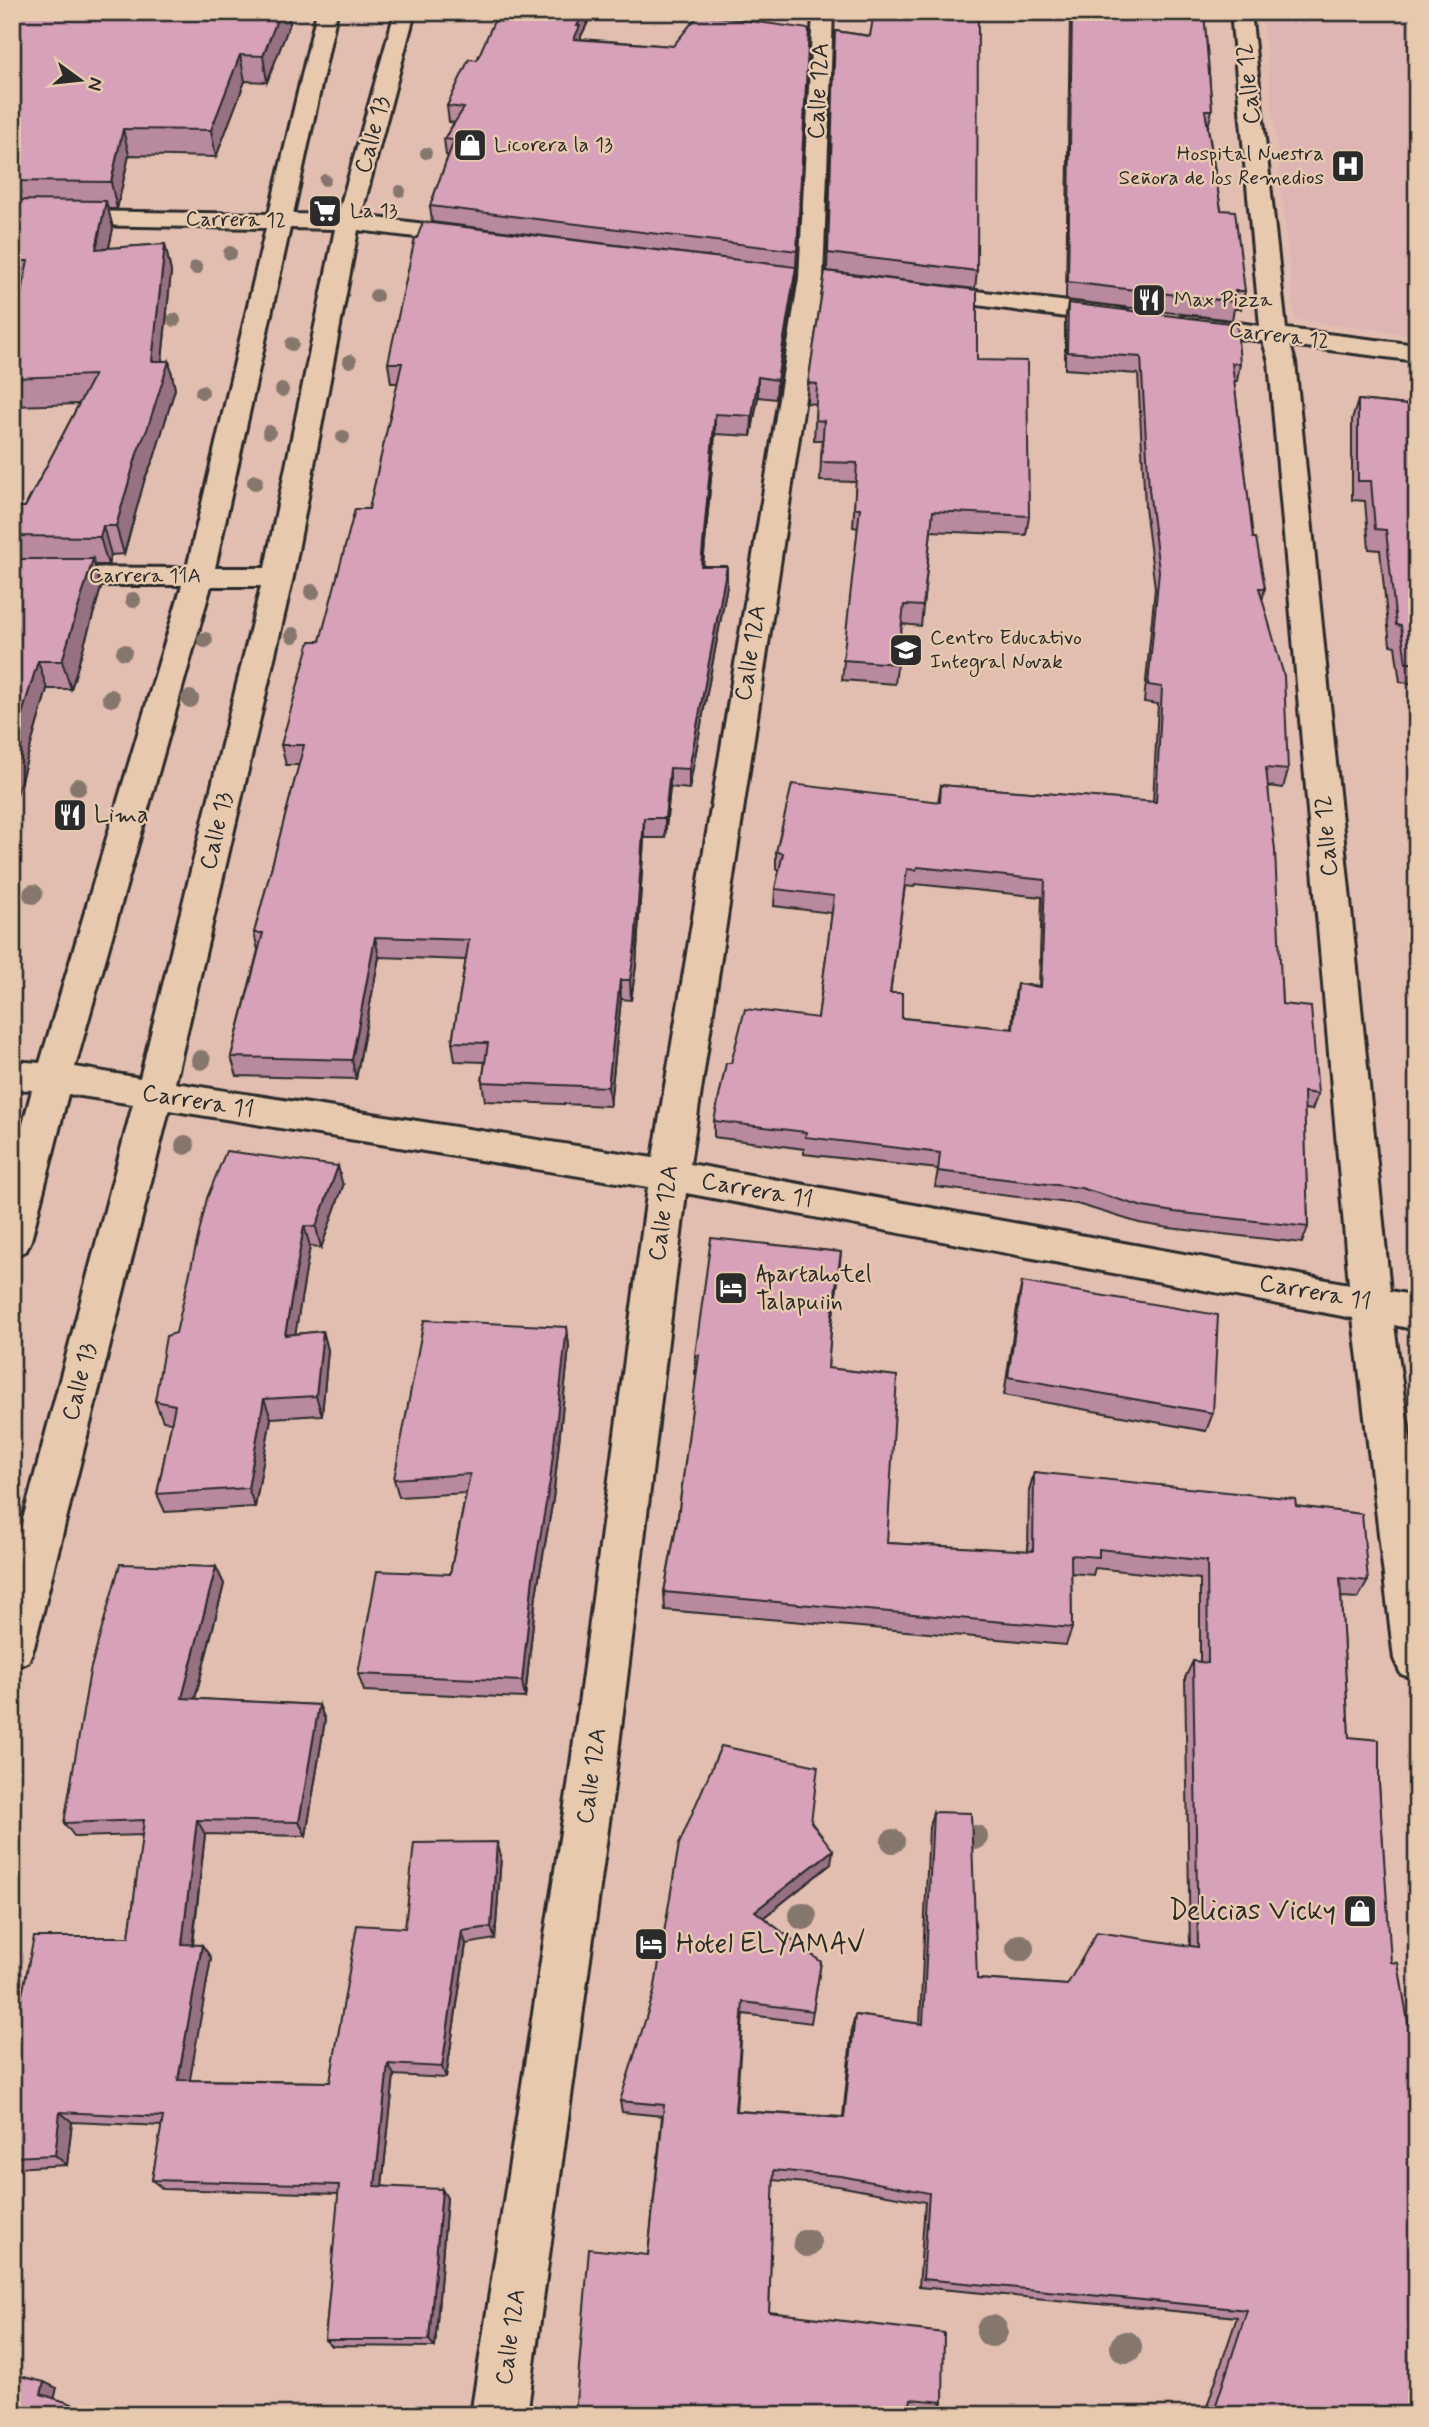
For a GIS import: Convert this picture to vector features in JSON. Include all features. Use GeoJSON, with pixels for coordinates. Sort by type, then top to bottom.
{"type":"FeatureCollection","features":[{"type":"Feature","properties":{"kind":"street"},"geometry":{"type":"LineString","coordinates":[[12,1240],[54,1078],[199,576],[327,12]]}},
{"type":"Feature","properties":{"kind":"street","name":"Calle 13"},"geometry":{"type":"LineString","coordinates":[[12,1647],[154,1095],[278,577],[348,222],[405,12]]}},
{"type":"Feature","properties":{"kind":"street","name":"Calle 12A"},"geometry":{"type":"LineString","coordinates":[[499,2415],[591,1786],[669,1175],[811,278],[822,12]]}},
{"type":"Feature","properties":{"kind":"street","name":"Calle 12"},"geometry":{"type":"LineString","coordinates":[[1241,12],[1274,335],[1282,362],[1371,1303],[1417,1659]]}},
{"type":"Feature","properties":{"kind":"street","name":"Carrera 12"},"geometry":{"type":"LineString","coordinates":[[12,217],[348,222],[498,240]]}},
{"type":"Feature","properties":{"kind":"street"},"geometry":{"type":"LineString","coordinates":[[906,290],[1138,318]]}},
{"type":"Feature","properties":{"kind":"street","name":"Carrera 12"},"geometry":{"type":"LineString","coordinates":[[1165,322],[1417,353]]}},
{"type":"Feature","properties":{"kind":"street","name":"Carrera 11A"},"geometry":{"type":"LineString","coordinates":[[12,576],[278,577]]}},
{"type":"Feature","properties":{"kind":"street","name":"Carrera 11"},"geometry":{"type":"LineString","coordinates":[[12,1075],[54,1078],[669,1175],[1417,1313]]}},
{"type":"Feature","properties":{"kind":"shaded area","name":"Hospital Nuestra Señora de los Remedios"},"geometry":{"type":"Polygon","coordinates":[[[1262,12],[1417,12],[1417,335],[1295,320],[1262,12]]]}},
{"type":"Feature","properties":{"kind":"building"},"geometry":{"type":"Polygon","coordinates":[[[12,12],[280,12],[263,56],[240,55],[211,130],[123,129],[111,182],[12,181],[12,12]]]}},
{"type":"Feature","properties":{"kind":"building"},"geometry":{"type":"Polygon","coordinates":[[[517,12],[584,12],[574,39],[673,46],[699,14],[809,29],[797,251],[430,206],[454,140],[444,139],[464,108],[447,106],[469,59],[477,60],[494,21],[511,22],[517,12]]]}},
{"type":"Feature","properties":{"kind":"building"},"geometry":{"type":"Polygon","coordinates":[[[874,12],[978,12],[977,271],[828,253],[835,31],[870,36],[874,12]]]}},
{"type":"Feature","properties":{"kind":"building"},"geometry":{"type":"Polygon","coordinates":[[[1072,12],[1204,12],[1212,110],[1205,110],[1221,210],[1235,211],[1245,291],[1235,291],[1236,302],[1068,282],[1072,12]]]}},
{"type":"Feature","properties":{"kind":"building"},"geometry":{"type":"Polygon","coordinates":[[[12,200],[106,201],[96,249],[165,244],[152,361],[169,361],[138,450],[116,526],[103,526],[100,537],[12,536],[12,507],[25,507],[94,375],[12,378],[12,339],[28,261],[12,261],[12,200]]]}},
{"type":"Feature","properties":{"kind":"building"},"geometry":{"type":"Polygon","coordinates":[[[423,222],[796,267],[777,380],[758,377],[752,416],[715,414],[701,566],[727,566],[689,769],[670,768],[665,818],[644,818],[635,946],[630,980],[620,980],[608,1087],[482,1082],[488,1043],[452,1042],[469,940],[375,937],[352,1060],[231,1057],[263,933],[254,933],[304,745],[281,745],[310,641],[320,641],[355,509],[369,509],[402,363],[388,363],[415,238],[423,222]]]}},
{"type":"Feature","properties":{"kind":"building"},"geometry":{"type":"Polygon","coordinates":[[[825,271],[977,290],[977,360],[1027,361],[1029,516],[933,511],[923,606],[904,605],[897,664],[843,660],[860,508],[854,508],[857,463],[821,462],[824,421],[815,420],[817,384],[808,383],[825,271]]]}},
{"type":"Feature","properties":{"kind":"building"},"geometry":{"type":"Polygon","coordinates":[[[1068,303],[1237,324],[1240,364],[1232,363],[1253,538],[1256,538],[1265,588],[1259,588],[1284,676],[1288,770],[1266,768],[1275,851],[1282,1004],[1311,1007],[1318,1094],[1304,1092],[1308,1227],[1174,1212],[1143,1207],[1081,1188],[938,1171],[940,1153],[805,1137],[806,1132],[714,1121],[726,1063],[731,1063],[745,1009],[818,1018],[834,896],[775,889],[783,853],[776,852],[792,784],[940,802],[941,785],[1156,802],[1162,687],[1148,685],[1159,571],[1149,489],[1141,357],[1067,352],[1068,303]],[[917,867],[916,870],[907,869],[890,993],[902,993],[902,1018],[1013,1029],[1017,984],[1041,987],[1045,880],[917,867]]]}},
{"type":"Feature","properties":{"kind":"building"},"geometry":{"type":"Polygon","coordinates":[[[1358,400],[1417,406],[1417,663],[1406,663],[1401,626],[1396,625],[1386,530],[1375,529],[1371,481],[1358,481],[1358,400]]]}},
{"type":"Feature","properties":{"kind":"building"},"geometry":{"type":"Polygon","coordinates":[[[12,559],[93,559],[62,661],[38,661],[12,747],[12,559]]]}},
{"type":"Feature","properties":{"kind":"building"},"geometry":{"type":"Polygon","coordinates":[[[226,1151],[338,1166],[316,1227],[304,1226],[285,1335],[323,1331],[316,1396],[264,1399],[248,1488],[157,1494],[175,1405],[155,1401],[166,1336],[176,1333],[207,1198],[226,1151]]]}},
{"type":"Feature","properties":{"kind":"building"},"geometry":{"type":"Polygon","coordinates":[[[711,1238],[841,1252],[828,1368],[897,1376],[887,1543],[1033,1551],[1034,1472],[1295,1499],[1296,1506],[1362,1514],[1368,1581],[1340,1578],[1349,1737],[1379,1740],[1379,1784],[1391,1962],[1398,1963],[1417,2075],[1417,2415],[1213,2414],[1247,2310],[923,2279],[929,2193],[841,2176],[774,2170],[769,2312],[944,2333],[943,2402],[911,2399],[908,2415],[575,2415],[589,2249],[648,2255],[664,2105],[620,2101],[654,1992],[679,1844],[721,1746],[818,1766],[811,1822],[833,1850],[755,1911],[821,1962],[813,2011],[743,2002],[735,2111],[844,2118],[855,2015],[923,2024],[933,1812],[971,1813],[977,1979],[1067,1985],[1097,1932],[1198,1947],[1193,1661],[1208,1663],[1207,1561],[1099,1549],[1099,1557],[1071,1555],[1072,1628],[664,1592],[678,1517],[699,1355],[695,1355],[711,1238]]]}},
{"type":"Feature","properties":{"kind":"building"},"geometry":{"type":"Polygon","coordinates":[[[1022,1282],[1218,1315],[1213,1413],[1008,1377],[1022,1282]]]}},
{"type":"Feature","properties":{"kind":"building"},"geometry":{"type":"Polygon","coordinates":[[[424,1320],[567,1327],[550,1481],[533,1577],[522,1681],[358,1674],[377,1571],[450,1574],[470,1474],[394,1479],[424,1320]]]}},
{"type":"Feature","properties":{"kind":"building"},"geometry":{"type":"Polygon","coordinates":[[[120,1564],[216,1567],[182,1698],[319,1705],[299,1822],[197,1820],[182,1944],[202,1945],[178,2080],[330,2082],[357,1925],[405,1928],[414,1843],[497,1842],[491,1927],[462,1931],[442,2067],[388,2064],[375,2186],[442,2189],[429,2340],[325,2340],[339,2185],[152,2180],[163,2117],[60,2112],[55,2155],[12,2157],[12,2043],[34,1937],[129,1937],[144,1820],[64,1823],[90,1671],[120,1564]]]}},
{"type":"Feature","properties":{"kind":"building"},"geometry":{"type":"Polygon","coordinates":[[[12,2374],[44,2382],[41,2394],[106,2415],[12,2415],[12,2374]]]}},
{"type":"Feature","properties":{"kind":"place","name":"Licorera la 13"},"geometry":{"type":"Point","coordinates":[470,145]}},
{"type":"Feature","properties":{"kind":"place","name":"Hospital Nuestra Señora de los Remedios"},"geometry":{"type":"Point","coordinates":[1348,166]}},
{"type":"Feature","properties":{"kind":"place","name":"La 13"},"geometry":{"type":"Point","coordinates":[325,211]}},
{"type":"Feature","properties":{"kind":"place","name":"Max Pizza"},"geometry":{"type":"Point","coordinates":[1149,300]}},
{"type":"Feature","properties":{"kind":"place","name":"Centro Educativo Integral Novak"},"geometry":{"type":"Point","coordinates":[906,650]}},
{"type":"Feature","properties":{"kind":"place","name":"Lima"},"geometry":{"type":"Point","coordinates":[70,815]}},
{"type":"Feature","properties":{"kind":"place","name":"Apartahotel Talapuiin"},"geometry":{"type":"Point","coordinates":[731,1288]}},
{"type":"Feature","properties":{"kind":"place","name":"Delicias Vicky"},"geometry":{"type":"Point","coordinates":[1360,1911]}},
{"type":"Feature","properties":{"kind":"place","name":"Hotel ELYAMAV"},"geometry":{"type":"Point","coordinates":[651,1944]}}]}
